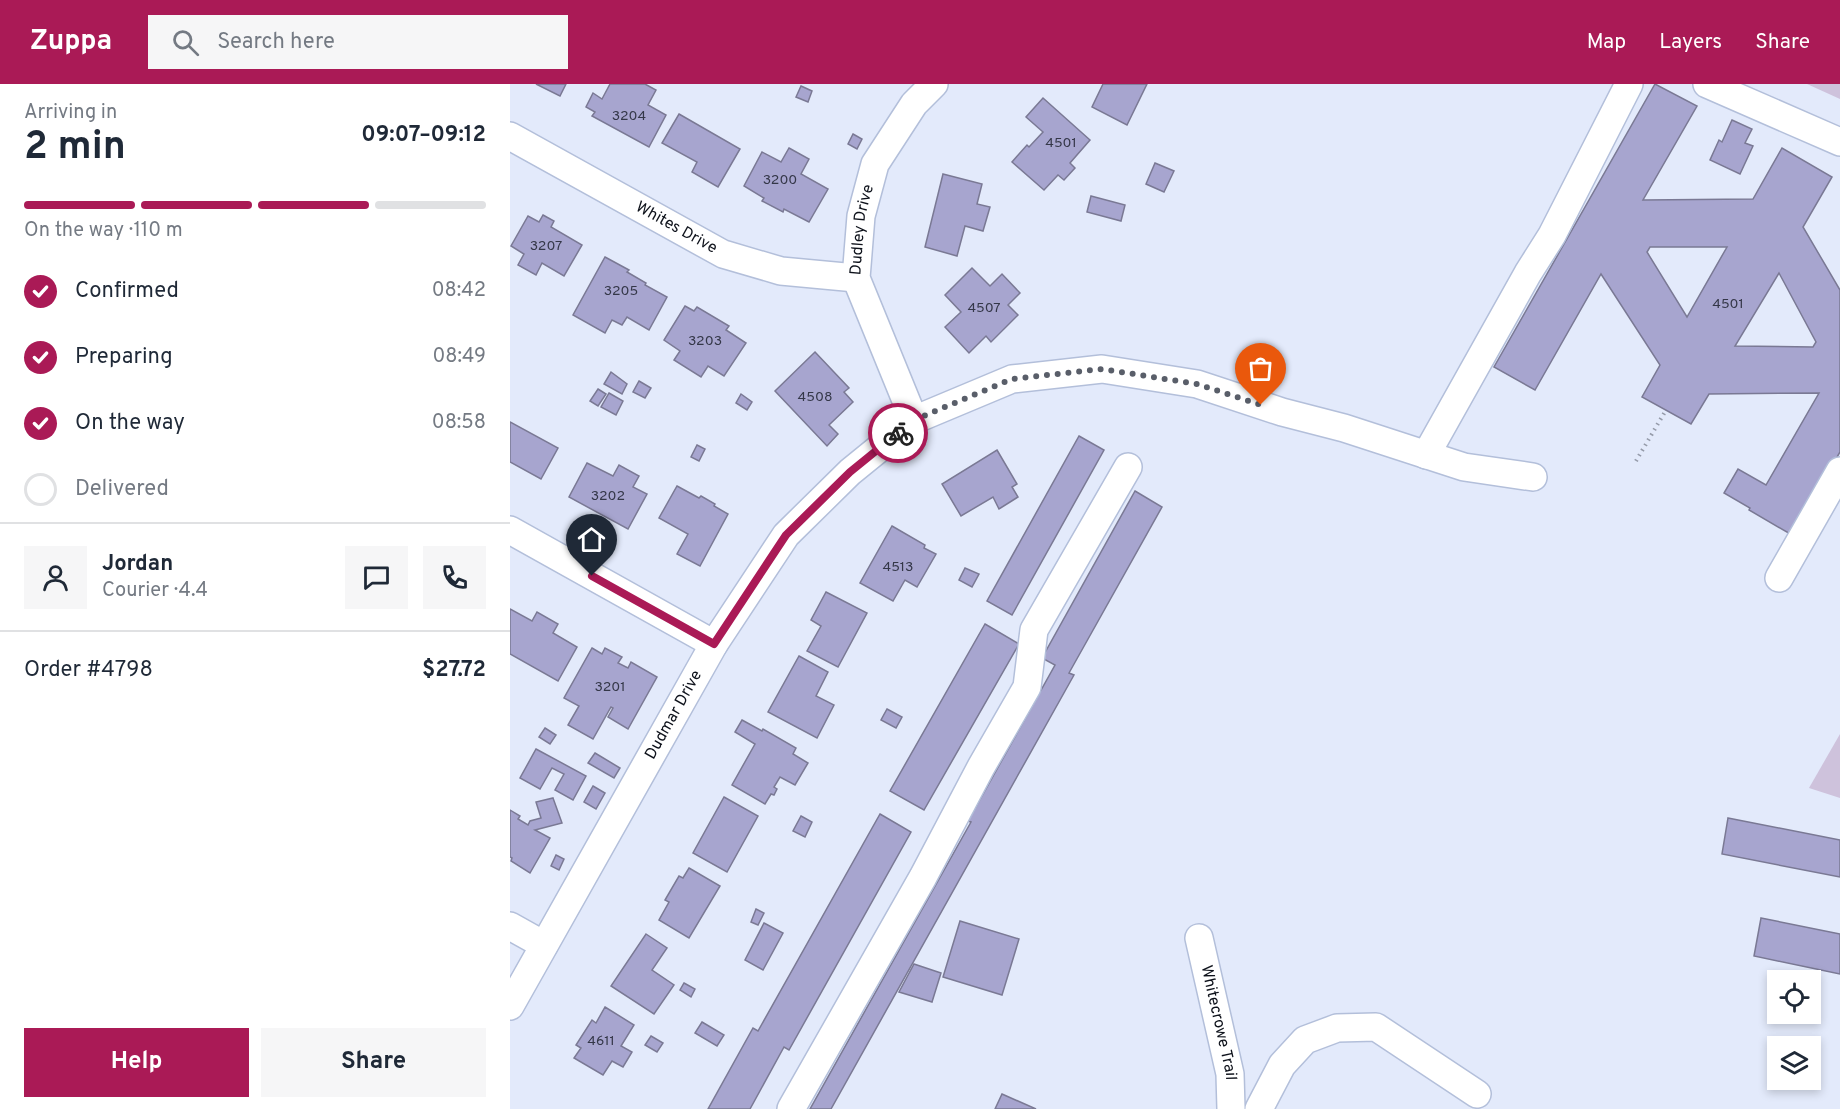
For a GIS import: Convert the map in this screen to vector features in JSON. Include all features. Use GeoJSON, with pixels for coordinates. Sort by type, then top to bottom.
{"type":"FeatureCollection","features":[{"type":"Feature","properties":{"kind":"street","name":"Dudley Drive"},"geometry":{"type":"LineString","coordinates":[[914,420],[856,278],[861,216],[876,164],[914,104],[934,84]]}},
{"type":"Feature","properties":{"kind":"street"},"geometry":{"type":"LineString","coordinates":[[1426,454],[1528,273],[1552,235],[1629,84]]}},
{"type":"Feature","properties":{"kind":"street"},"geometry":{"type":"LineString","coordinates":[[1707,84],[1840,142]]}},
{"type":"Feature","properties":{"kind":"street","name":"Whites Drive"},"geometry":{"type":"LineString","coordinates":[[510,136],[723,254],[782,271],[856,278]]}},
{"type":"Feature","properties":{"kind":"street","name":"Dudmar Drive"},"geometry":{"type":"LineString","coordinates":[[510,1006],[714,644],[786,535],[850,472],[914,420],[1012,379],[1102,369],[1197,384],[1464,467],[1533,477]]}},
{"type":"Feature","properties":{"kind":"street"},"geometry":{"type":"LineString","coordinates":[[791,1109],[923,877],[981,767],[1027,687],[1034,630],[1128,467]]}},
{"type":"Feature","properties":{"kind":"street"},"geometry":{"type":"LineString","coordinates":[[1779,578],[1840,471]]}},
{"type":"Feature","properties":{"kind":"street"},"geometry":{"type":"LineString","coordinates":[[510,530],[714,644]]}},
{"type":"Feature","properties":{"kind":"street"},"geometry":{"type":"LineString","coordinates":[[510,926],[544,945]]}},
{"type":"Feature","properties":{"kind":"street","name":"Whitecrowe Trail"},"geometry":{"type":"LineString","coordinates":[[1199,938],[1230,1074],[1231,1109]]}},
{"type":"Feature","properties":{"kind":"street"},"geometry":{"type":"LineString","coordinates":[[1259,1109],[1282,1065],[1305,1040],[1337,1028],[1376,1027],[1477,1094]]}},
{"type":"Feature","properties":{"kind":"path"},"geometry":{"type":"LineString","coordinates":[[1636,460],[1666,410]]}},
{"type":"Feature","properties":{"kind":"shaded area"},"geometry":{"type":"Polygon","coordinates":[[[1807,84],[1840,84],[1840,99],[1807,84]]]}},
{"type":"Feature","properties":{"kind":"shaded area"},"geometry":{"type":"Polygon","coordinates":[[[1840,734],[1840,798],[1809,788],[1840,734]]]}},
{"type":"Feature","properties":{"kind":"building"},"geometry":{"type":"Polygon","coordinates":[[[536,84],[566,84],[560,96],[536,84]]]}},
{"type":"Feature","properties":{"kind":"building"},"geometry":{"type":"Polygon","coordinates":[[[610,84],[645,84],[656,90],[648,105],[666,115],[649,147],[592,116],[595,112],[586,107],[593,93],[602,99],[610,84]]]}},
{"type":"Feature","properties":{"kind":"building"},"geometry":{"type":"Polygon","coordinates":[[[1103,84],[1147,84],[1127,125],[1092,107],[1103,84]]]}},
{"type":"Feature","properties":{"kind":"building"},"geometry":{"type":"Polygon","coordinates":[[[1655,84],[1697,106],[1643,200],[1753,199],[1782,148],[1832,177],[1803,227],[1840,290],[1840,452],[1792,535],[1724,493],[1738,469],[1766,485],[1819,393],[1709,394],[1691,424],[1642,397],[1660,365],[1601,274],[1535,390],[1494,367],[1655,84]],[[1650,247],[1647,252],[1687,317],[1727,247],[1650,247]],[[1779,273],[1735,346],[1813,347],[1816,342],[1779,273]]]}},
{"type":"Feature","properties":{"kind":"building"},"geometry":{"type":"Polygon","coordinates":[[[801,86],[812,91],[808,102],[796,97],[801,86]]]}},
{"type":"Feature","properties":{"kind":"building"},"geometry":{"type":"Polygon","coordinates":[[[1043,98],[1090,140],[1070,163],[1075,168],[1064,180],[1058,175],[1044,190],[1012,162],[1043,132],[1026,117],[1043,98]]]}},
{"type":"Feature","properties":{"kind":"building"},"geometry":{"type":"Polygon","coordinates":[[[679,114],[740,149],[718,187],[692,172],[697,162],[662,143],[679,114]]]}},
{"type":"Feature","properties":{"kind":"building"},"geometry":{"type":"Polygon","coordinates":[[[1732,120],[1752,129],[1745,143],[1753,146],[1740,174],[1710,160],[1719,140],[1722,142],[1732,120]]]}},
{"type":"Feature","properties":{"kind":"building"},"geometry":{"type":"Polygon","coordinates":[[[853,134],[862,139],[857,149],[848,144],[853,134]]]}},
{"type":"Feature","properties":{"kind":"building"},"geometry":{"type":"Polygon","coordinates":[[[789,148],[809,159],[801,174],[828,189],[809,222],[762,201],[764,198],[744,186],[762,152],[781,162],[789,148]]]}},
{"type":"Feature","properties":{"kind":"building"},"geometry":{"type":"Polygon","coordinates":[[[1155,163],[1174,171],[1164,192],[1146,184],[1155,163]]]}},
{"type":"Feature","properties":{"kind":"building"},"geometry":{"type":"Polygon","coordinates":[[[943,174],[982,184],[977,204],[990,207],[983,231],[965,226],[957,256],[925,247],[943,174]]]}},
{"type":"Feature","properties":{"kind":"building"},"geometry":{"type":"Polygon","coordinates":[[[1091,196],[1125,205],[1121,221],[1087,212],[1091,196]]]}},
{"type":"Feature","properties":{"kind":"building"},"geometry":{"type":"Polygon","coordinates":[[[543,215],[554,221],[551,227],[582,245],[564,276],[542,263],[536,275],[518,265],[524,254],[511,246],[528,216],[539,222],[543,215]]]}},
{"type":"Feature","properties":{"kind":"building"},"geometry":{"type":"Polygon","coordinates":[[[605,257],[629,270],[627,272],[646,283],[645,285],[667,297],[649,330],[627,317],[622,325],[612,320],[605,333],[573,315],[605,257]]]}},
{"type":"Feature","properties":{"kind":"building"},"geometry":{"type":"Polygon","coordinates":[[[972,268],[990,286],[1002,274],[1020,293],[1008,305],[1018,315],[991,342],[986,336],[969,353],[945,327],[961,312],[945,295],[972,268]]]}},
{"type":"Feature","properties":{"kind":"building"},"geometry":{"type":"Polygon","coordinates":[[[685,306],[694,311],[697,307],[729,326],[726,330],[746,343],[724,376],[708,366],[701,377],[674,360],[680,351],[664,340],[685,306]]]}},
{"type":"Feature","properties":{"kind":"building"},"geometry":{"type":"Polygon","coordinates":[[[815,352],[849,388],[844,392],[853,402],[829,425],[838,434],[827,446],[775,391],[815,352]]]}},
{"type":"Feature","properties":{"kind":"building"},"geometry":{"type":"Polygon","coordinates":[[[611,372],[627,384],[622,394],[604,384],[611,372]]]}},
{"type":"Feature","properties":{"kind":"building"},"geometry":{"type":"Polygon","coordinates":[[[639,381],[651,388],[645,398],[633,392],[639,381]]]}},
{"type":"Feature","properties":{"kind":"building"},"geometry":{"type":"Polygon","coordinates":[[[598,389],[606,394],[598,406],[590,401],[598,389]]]}},
{"type":"Feature","properties":{"kind":"building"},"geometry":{"type":"Polygon","coordinates":[[[609,393],[623,401],[616,415],[601,407],[609,393]]]}},
{"type":"Feature","properties":{"kind":"building"},"geometry":{"type":"Polygon","coordinates":[[[741,394],[752,402],[747,410],[736,403],[741,394]]]}},
{"type":"Feature","properties":{"kind":"building"},"geometry":{"type":"Polygon","coordinates":[[[510,422],[558,448],[541,479],[510,462],[510,422]]]}},
{"type":"Feature","properties":{"kind":"building"},"geometry":{"type":"Polygon","coordinates":[[[1079,436],[1104,450],[1012,615],[987,601],[1079,436]]]}},
{"type":"Feature","properties":{"kind":"building"},"geometry":{"type":"Polygon","coordinates":[[[697,445],[705,449],[699,461],[691,457],[697,445]]]}},
{"type":"Feature","properties":{"kind":"building"},"geometry":{"type":"Polygon","coordinates":[[[997,450],[1017,484],[1012,487],[1018,497],[999,509],[993,497],[961,516],[942,484],[997,450]]]}},
{"type":"Feature","properties":{"kind":"building"},"geometry":{"type":"Polygon","coordinates":[[[587,463],[613,476],[619,465],[639,476],[633,487],[647,494],[628,529],[569,497],[587,463]]]}},
{"type":"Feature","properties":{"kind":"building"},"geometry":{"type":"Polygon","coordinates":[[[677,486],[699,498],[701,496],[728,514],[700,566],[677,554],[688,534],[659,518],[677,486]]]}},
{"type":"Feature","properties":{"kind":"building"},"geometry":{"type":"Polygon","coordinates":[[[1135,491],[1162,507],[1069,673],[1074,675],[831,1109],[810,1109],[971,822],[968,821],[1055,665],[1042,658],[1135,491]]]}},
{"type":"Feature","properties":{"kind":"building"},"geometry":{"type":"Polygon","coordinates":[[[892,526],[936,554],[917,587],[905,580],[893,601],[860,583],[892,526]]]}},
{"type":"Feature","properties":{"kind":"building"},"geometry":{"type":"Polygon","coordinates":[[[965,568],[979,574],[972,587],[959,580],[965,568]]]}},
{"type":"Feature","properties":{"kind":"building"},"geometry":{"type":"Polygon","coordinates":[[[826,592],[867,613],[838,667],[807,651],[821,626],[811,620],[826,592]]]}},
{"type":"Feature","properties":{"kind":"building"},"geometry":{"type":"Polygon","coordinates":[[[510,609],[532,621],[537,612],[558,624],[553,633],[577,647],[558,681],[510,654],[510,609]]]}},
{"type":"Feature","properties":{"kind":"building"},"geometry":{"type":"Polygon","coordinates":[[[985,624],[1019,644],[924,810],[890,791],[985,624]]]}},
{"type":"Feature","properties":{"kind":"building"},"geometry":{"type":"Polygon","coordinates":[[[592,648],[602,654],[605,648],[622,657],[618,663],[628,668],[631,662],[657,677],[628,729],[608,717],[613,708],[611,707],[593,739],[568,725],[579,706],[564,698],[592,648]]]}},
{"type":"Feature","properties":{"kind":"building"},"geometry":{"type":"Polygon","coordinates":[[[799,656],[828,672],[816,696],[834,705],[817,738],[768,712],[799,656]]]}},
{"type":"Feature","properties":{"kind":"building"},"geometry":{"type":"Polygon","coordinates":[[[887,709],[902,717],[896,728],[881,720],[887,709]]]}},
{"type":"Feature","properties":{"kind":"building"},"geometry":{"type":"Polygon","coordinates":[[[742,720],[796,748],[793,754],[808,763],[795,785],[780,777],[774,787],[777,789],[774,795],[771,794],[765,804],[732,785],[755,744],[735,732],[742,720]]]}},
{"type":"Feature","properties":{"kind":"building"},"geometry":{"type":"Polygon","coordinates":[[[545,728],[556,735],[550,744],[539,737],[545,728]]]}},
{"type":"Feature","properties":{"kind":"building"},"geometry":{"type":"Polygon","coordinates":[[[536,749],[586,776],[573,800],[555,790],[564,774],[552,768],[540,789],[520,778],[536,749]]]}},
{"type":"Feature","properties":{"kind":"building"},"geometry":{"type":"Polygon","coordinates":[[[595,753],[620,768],[614,778],[588,763],[595,753]]]}},
{"type":"Feature","properties":{"kind":"building"},"geometry":{"type":"Polygon","coordinates":[[[593,786],[605,793],[596,809],[584,802],[593,786]]]}},
{"type":"Feature","properties":{"kind":"building"},"geometry":{"type":"Polygon","coordinates":[[[724,797],[758,816],[727,872],[693,853],[724,797]]]}},
{"type":"Feature","properties":{"kind":"building"},"geometry":{"type":"Polygon","coordinates":[[[553,798],[562,823],[535,830],[550,838],[530,873],[511,861],[510,810],[528,825],[530,821],[541,818],[536,802],[553,798]]]}},
{"type":"Feature","properties":{"kind":"building"},"geometry":{"type":"Polygon","coordinates":[[[880,814],[911,832],[789,1050],[784,1047],[750,1109],[708,1109],[753,1028],[758,1031],[880,814]]]}},
{"type":"Feature","properties":{"kind":"building"},"geometry":{"type":"Polygon","coordinates":[[[801,816],[812,822],[805,837],[793,831],[801,816]]]}},
{"type":"Feature","properties":{"kind":"building"},"geometry":{"type":"Polygon","coordinates":[[[1728,818],[1840,840],[1840,877],[1722,854],[1728,818]]]}},
{"type":"Feature","properties":{"kind":"building"},"geometry":{"type":"Polygon","coordinates":[[[556,855],[564,859],[559,870],[551,866],[556,855]]]}},
{"type":"Feature","properties":{"kind":"building"},"geometry":{"type":"Polygon","coordinates":[[[689,868],[720,886],[689,938],[659,920],[669,902],[665,900],[679,876],[683,878],[689,868]]]}},
{"type":"Feature","properties":{"kind":"building"},"geometry":{"type":"Polygon","coordinates":[[[756,909],[764,913],[758,925],[751,922],[756,909]]]}},
{"type":"Feature","properties":{"kind":"building"},"geometry":{"type":"Polygon","coordinates":[[[1761,918],[1840,934],[1840,974],[1754,956],[1761,918]]]}},
{"type":"Feature","properties":{"kind":"building"},"geometry":{"type":"Polygon","coordinates":[[[960,921],[1019,939],[1002,995],[943,977],[960,921]]]}},
{"type":"Feature","properties":{"kind":"building"},"geometry":{"type":"Polygon","coordinates":[[[764,923],[783,933],[763,970],[745,960],[764,923]]]}},
{"type":"Feature","properties":{"kind":"building"},"geometry":{"type":"Polygon","coordinates":[[[646,934],[667,948],[652,970],[674,985],[654,1014],[611,986],[646,934]]]}},
{"type":"Feature","properties":{"kind":"building"},"geometry":{"type":"Polygon","coordinates":[[[914,964],[941,973],[932,1002],[899,992],[914,964]]]}},
{"type":"Feature","properties":{"kind":"building"},"geometry":{"type":"Polygon","coordinates":[[[684,983],[695,989],[691,997],[680,990],[684,983]]]}},
{"type":"Feature","properties":{"kind":"building"},"geometry":{"type":"Polygon","coordinates":[[[605,1007],[634,1025],[621,1046],[632,1052],[623,1067],[612,1061],[603,1075],[574,1058],[581,1048],[576,1045],[592,1020],[596,1023],[605,1007]]]}},
{"type":"Feature","properties":{"kind":"building"},"geometry":{"type":"Polygon","coordinates":[[[702,1022],[724,1035],[717,1046],[695,1033],[702,1022]]]}},
{"type":"Feature","properties":{"kind":"building"},"geometry":{"type":"Polygon","coordinates":[[[651,1036],[663,1043],[657,1052],[645,1045],[651,1036]]]}},
{"type":"Feature","properties":{"kind":"building"},"geometry":{"type":"Polygon","coordinates":[[[1002,1094],[1036,1109],[995,1109],[1002,1094]]]}},
{"type":"Feature","properties":{"kind":"way so far"},"geometry":{"type":"LineString","coordinates":[[898,433],[914,420],[1012,379],[1102,369],[1197,384],[1261,405]]}},
{"type":"Feature","properties":{"kind":"route"},"geometry":{"type":"LineString","coordinates":[[592,576],[714,644],[786,535],[850,472],[898,433]]}}]}
